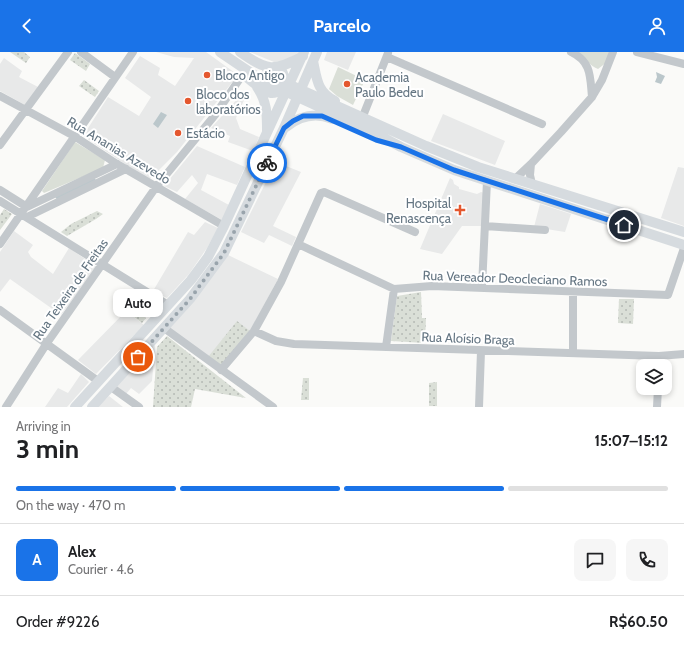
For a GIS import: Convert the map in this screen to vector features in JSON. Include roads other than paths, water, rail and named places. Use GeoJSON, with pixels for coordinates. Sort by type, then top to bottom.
{"type":"FeatureCollection","features":[{"type":"Feature","properties":{"kind":"main road"},"geometry":{"type":"LineString","coordinates":[[211,52],[266,92],[275,93],[280,90],[284,76],[282,70],[279,68]]}},
{"type":"Feature","properties":{"kind":"main road"},"geometry":{"type":"LineString","coordinates":[[220,52],[251,73],[278,88],[393,132],[478,167],[684,232]]}},
{"type":"Feature","properties":{"kind":"main road"},"geometry":{"type":"LineString","coordinates":[[232,52],[250,65],[273,78],[366,122]]}},
{"type":"Feature","properties":{"kind":"main road"},"geometry":{"type":"LineString","coordinates":[[240,52],[263,66],[279,68],[303,54]]}},
{"type":"Feature","properties":{"kind":"main road"},"geometry":{"type":"LineString","coordinates":[[75,407],[191,280],[208,257],[224,226],[303,54]]}},
{"type":"Feature","properties":{"kind":"main road"},"geometry":{"type":"LineString","coordinates":[[315,57],[318,86],[326,95],[401,147]]}},
{"type":"Feature","properties":{"kind":"main road"},"geometry":{"type":"LineString","coordinates":[[92,407],[190,299],[224,253],[284,128],[315,57]]}},
{"type":"Feature","properties":{"kind":"main road"},"geometry":{"type":"LineString","coordinates":[[253,82],[263,96],[266,105],[266,136]]}},
{"type":"Feature","properties":{"kind":"main road"},"geometry":{"type":"LineString","coordinates":[[303,116],[301,107],[304,98],[311,89],[318,86]]}},
{"type":"Feature","properties":{"kind":"main road"},"geometry":{"type":"LineString","coordinates":[[284,128],[303,116],[322,116],[382,142],[401,147],[454,170],[684,245]]}},
{"type":"Feature","properties":{"kind":"street"},"geometry":{"type":"LineString","coordinates":[[0,145],[68,52]]}},
{"type":"Feature","properties":{"kind":"street"},"geometry":{"type":"LineString","coordinates":[[81,52],[115,77]]}},
{"type":"Feature","properties":{"kind":"street"},"geometry":{"type":"LineString","coordinates":[[0,244],[25,211],[74,136],[133,52]]}},
{"type":"Feature","properties":{"kind":"street"},"geometry":{"type":"LineString","coordinates":[[571,52],[582,59],[589,69],[592,97]]}},
{"type":"Feature","properties":{"kind":"street"},"geometry":{"type":"LineString","coordinates":[[515,179],[531,164],[592,97],[600,86],[613,52]]}},
{"type":"Feature","properties":{"kind":"street"},"geometry":{"type":"LineString","coordinates":[[637,52],[684,64]]}},
{"type":"Feature","properties":{"kind":"street"},"geometry":{"type":"LineString","coordinates":[[366,122],[388,54],[542,124]]}},
{"type":"Feature","properties":{"kind":"street"},"geometry":{"type":"LineString","coordinates":[[589,69],[600,71],[609,64]]}},
{"type":"Feature","properties":{"kind":"street","name":"Rua Teixeira de Freitas"},"geometry":{"type":"LineString","coordinates":[[6,407],[47,343],[156,187],[218,112],[243,74]]}},
{"type":"Feature","properties":{"kind":"street","name":"Rua Ananias Azevedo"},"geometry":{"type":"LineString","coordinates":[[0,96],[74,136],[117,164],[224,226]]}},
{"type":"Feature","properties":{"kind":"street"},"geometry":{"type":"LineString","coordinates":[[25,211],[117,164]]}},
{"type":"Feature","properties":{"kind":"street"},"geometry":{"type":"LineString","coordinates":[[531,164],[530,175],[532,184]]}},
{"type":"Feature","properties":{"kind":"street"},"geometry":{"type":"LineString","coordinates":[[0,201],[25,211],[126,169]]}},
{"type":"Feature","properties":{"kind":"street"},"geometry":{"type":"LineString","coordinates":[[482,287],[487,181]]}},
{"type":"Feature","properties":{"kind":"street"},"geometry":{"type":"LineString","coordinates":[[0,190],[25,211],[168,305]]}},
{"type":"Feature","properties":{"kind":"street"},"geometry":{"type":"LineString","coordinates":[[221,370],[254,331],[281,282],[322,192],[415,232]]}},
{"type":"Feature","properties":{"kind":"street"},"geometry":{"type":"LineString","coordinates":[[485,226],[545,230]]}},
{"type":"Feature","properties":{"kind":"street","name":"Rua Vereador Deocleciano Ramos"},"geometry":{"type":"LineString","coordinates":[[298,244],[394,289],[432,286],[482,287],[668,295],[684,248]]}},
{"type":"Feature","properties":{"kind":"street"},"geometry":{"type":"LineString","coordinates":[[386,347],[394,289]]}},
{"type":"Feature","properties":{"kind":"street"},"geometry":{"type":"LineString","coordinates":[[573,292],[573,353]]}},
{"type":"Feature","properties":{"kind":"street"},"geometry":{"type":"LineString","coordinates":[[0,310],[98,381]]}},
{"type":"Feature","properties":{"kind":"street"},"geometry":{"type":"LineString","coordinates":[[164,328],[273,407]]}},
{"type":"Feature","properties":{"kind":"street","name":"Rua Aloísio Braga"},"geometry":{"type":"LineString","coordinates":[[254,331],[276,340],[294,344],[659,356],[684,354]]}},
{"type":"Feature","properties":{"kind":"street"},"geometry":{"type":"LineString","coordinates":[[479,407],[481,351]]}},
{"type":"Feature","properties":{"kind":"street"},"geometry":{"type":"LineString","coordinates":[[111,387],[140,407]]}},
{"type":"Feature","properties":{"kind":"street"},"geometry":{"type":"LineString","coordinates":[[657,407],[658,395]]}},
{"type":"Feature","properties":{"kind":"waterway"},"geometry":{"type":"LineString","coordinates":[[58,196],[93,181]]}},
{"type":"Feature","properties":{"kind":"place","name":"Bloco Antigo"},"geometry":{"type":"Point","coordinates":[207,75]}},
{"type":"Feature","properties":{"kind":"place","name":"Academia Paulo Bedeu"},"geometry":{"type":"Point","coordinates":[347,84]}},
{"type":"Feature","properties":{"kind":"place","name":"Bloco dos laboratórios"},"geometry":{"type":"Point","coordinates":[188,101]}},
{"type":"Feature","properties":{"kind":"place","name":"Estácio"},"geometry":{"type":"Point","coordinates":[178,133]}},
{"type":"Feature","properties":{"kind":"place","name":"Hospital Renascença"},"geometry":{"type":"Point","coordinates":[460,210]}},
{"type":"Feature","properties":{"kind":"place","name":"Auto"},"geometry":{"type":"Point","coordinates":[138,357]}}]}
